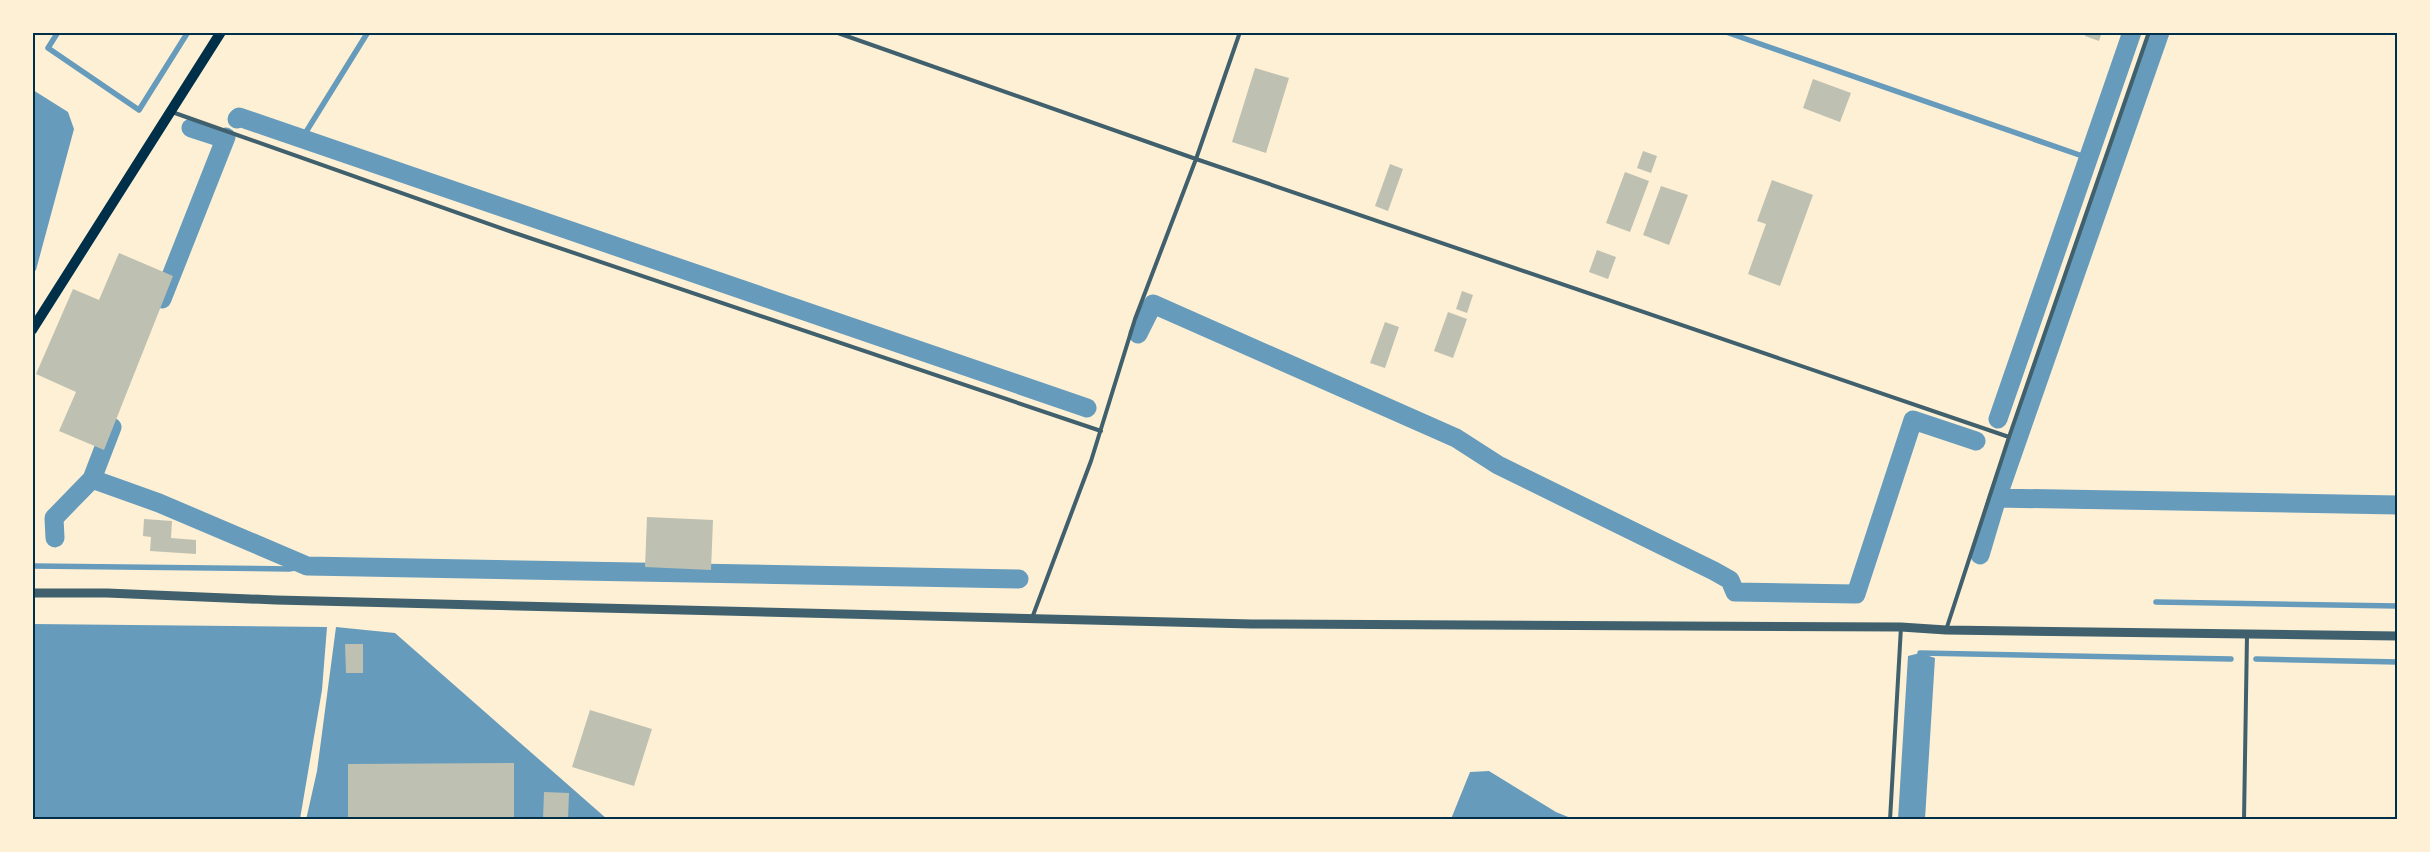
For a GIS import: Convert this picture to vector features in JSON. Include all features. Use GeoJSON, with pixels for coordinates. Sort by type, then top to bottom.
{"type":"FeatureCollection","features":[{"type":"Feature","properties":{"kind":"main road"},"geometry":{"type":"LineString","coordinates":[[32,330],[221,32]]}},
{"type":"Feature","properties":{"kind":"street"},"geometry":{"type":"LineString","coordinates":[[32,593],[108,592],[276,600],[1262,624],[1901,627],[1946,630],[2246,636],[2398,636]]}},
{"type":"Feature","properties":{"kind":"lane"},"geometry":{"type":"LineString","coordinates":[[835,32],[1196,159],[2009,437]]}},
{"type":"Feature","properties":{"kind":"lane"},"geometry":{"type":"LineString","coordinates":[[1032,618],[1050,574],[1101,432],[1134,319],[1196,159],[1240,32]]}},
{"type":"Feature","properties":{"kind":"lane"},"geometry":{"type":"LineString","coordinates":[[1946,630],[2009,437],[2149,32]]}},
{"type":"Feature","properties":{"kind":"lane"},"geometry":{"type":"LineString","coordinates":[[170,112],[512,232],[1101,432]]}},
{"type":"Feature","properties":{"kind":"lane"},"geometry":{"type":"LineString","coordinates":[[1890,820],[1901,627]]}},
{"type":"Feature","properties":{"kind":"lane"},"geometry":{"type":"LineString","coordinates":[[2244,820],[2246,636]]}},
{"type":"Feature","properties":{"kind":"water"},"geometry":{"type":"Polygon","coordinates":[[[33,90],[68,112],[74,129],[36,270],[33,273],[33,90]]]}},
{"type":"Feature","properties":{"kind":"water"},"geometry":{"type":"Polygon","coordinates":[[[33,624],[327,627],[322,690],[300,819],[33,819],[33,624]]]}},
{"type":"Feature","properties":{"kind":"water"},"geometry":{"type":"Polygon","coordinates":[[[336,627],[395,633],[607,819],[306,820],[317,771],[336,627]]]}},
{"type":"Feature","properties":{"kind":"water"},"geometry":{"type":"Polygon","coordinates":[[[1920,653],[1935,658],[1925,819],[1898,819],[1908,656],[1920,653]]]}},
{"type":"Feature","properties":{"kind":"water"},"geometry":{"type":"Polygon","coordinates":[[[1489,771],[1556,812],[1573,819],[1451,819],[1470,772],[1489,771]]]}},
{"type":"Feature","properties":{"kind":"building"},"geometry":{"type":"Polygon","coordinates":[[[2086,32],[2102,32],[2099,41],[2085,36],[2086,32]]]}},
{"type":"Feature","properties":{"kind":"building"},"geometry":{"type":"Polygon","coordinates":[[[1255,68],[1289,78],[1266,153],[1232,142],[1255,68]]]}},
{"type":"Feature","properties":{"kind":"building"},"geometry":{"type":"Polygon","coordinates":[[[1813,79],[1851,93],[1840,122],[1803,108],[1813,79]]]}},
{"type":"Feature","properties":{"kind":"building"},"geometry":{"type":"Polygon","coordinates":[[[1643,151],[1657,156],[1651,173],[1637,168],[1643,151]]]}},
{"type":"Feature","properties":{"kind":"building"},"geometry":{"type":"Polygon","coordinates":[[[1390,164],[1403,169],[1388,211],[1375,206],[1390,164]]]}},
{"type":"Feature","properties":{"kind":"building"},"geometry":{"type":"Polygon","coordinates":[[[1625,172],[1649,181],[1630,232],[1606,223],[1625,172]]]}},
{"type":"Feature","properties":{"kind":"building"},"geometry":{"type":"Polygon","coordinates":[[[1772,180],[1813,195],[1780,286],[1748,274],[1766,224],[1757,221],[1772,180]]]}},
{"type":"Feature","properties":{"kind":"building"},"geometry":{"type":"Polygon","coordinates":[[[1661,186],[1688,195],[1669,245],[1643,235],[1661,186]]]}},
{"type":"Feature","properties":{"kind":"building"},"geometry":{"type":"Polygon","coordinates":[[[1597,250],[1616,257],[1608,279],[1589,272],[1597,250]]]}},
{"type":"Feature","properties":{"kind":"building"},"geometry":{"type":"Polygon","coordinates":[[[119,253],[173,276],[104,450],[59,431],[76,392],[36,374],[73,289],[99,300],[119,253]]]}},
{"type":"Feature","properties":{"kind":"building"},"geometry":{"type":"Polygon","coordinates":[[[1462,291],[1473,295],[1467,313],[1456,309],[1462,291]]]}},
{"type":"Feature","properties":{"kind":"building"},"geometry":{"type":"Polygon","coordinates":[[[1448,312],[1467,319],[1453,358],[1434,351],[1448,312]]]}},
{"type":"Feature","properties":{"kind":"building"},"geometry":{"type":"Polygon","coordinates":[[[1385,322],[1399,327],[1385,368],[1370,363],[1385,322]]]}},
{"type":"Feature","properties":{"kind":"building"},"geometry":{"type":"Polygon","coordinates":[[[647,517],[713,520],[711,570],[645,567],[647,517]]]}},
{"type":"Feature","properties":{"kind":"building"},"geometry":{"type":"Polygon","coordinates":[[[144,519],[172,521],[171,538],[196,540],[196,554],[150,551],[151,537],[143,536],[144,519]]]}},
{"type":"Feature","properties":{"kind":"building"},"geometry":{"type":"Polygon","coordinates":[[[345,644],[363,644],[363,673],[346,673],[345,644]]]}},
{"type":"Feature","properties":{"kind":"building"},"geometry":{"type":"Polygon","coordinates":[[[590,710],[652,729],[634,786],[572,767],[590,710]]]}},
{"type":"Feature","properties":{"kind":"building"},"geometry":{"type":"Polygon","coordinates":[[[514,763],[514,820],[348,820],[348,764],[514,763]]]}},
{"type":"Feature","properties":{"kind":"building"},"geometry":{"type":"Polygon","coordinates":[[[544,792],[569,793],[568,820],[543,820],[544,792]]]}},
{"type":"Feature","properties":{"kind":"waterway"},"geometry":{"type":"LineString","coordinates":[[58,32],[48,48],[139,110],[188,32]]}},
{"type":"Feature","properties":{"kind":"waterway"},"geometry":{"type":"LineString","coordinates":[[301,140],[368,32]]}},
{"type":"Feature","properties":{"kind":"waterway"},"geometry":{"type":"LineString","coordinates":[[1726,32],[2091,159]]}},
{"type":"Feature","properties":{"kind":"waterway"},"geometry":{"type":"LineString","coordinates":[[1998,419],[2132,32]]}},
{"type":"Feature","properties":{"kind":"waterway"},"geometry":{"type":"LineString","coordinates":[[1997,498],[2160,32]]}},
{"type":"Feature","properties":{"kind":"waterway"},"geometry":{"type":"LineString","coordinates":[[237,119],[239,117],[1087,408]]}},
{"type":"Feature","properties":{"kind":"waterway"},"geometry":{"type":"LineString","coordinates":[[191,128],[225,139]]}},
{"type":"Feature","properties":{"kind":"waterway"},"geometry":{"type":"LineString","coordinates":[[162,299],[226,137]]}},
{"type":"Feature","properties":{"kind":"waterway"},"geometry":{"type":"LineString","coordinates":[[1138,334],[1153,304],[1456,438],[1498,465],[1714,571],[1730,580],[1735,592],[1856,594],[1913,420],[1976,441]]}},
{"type":"Feature","properties":{"kind":"waterway"},"geometry":{"type":"LineString","coordinates":[[55,538],[54,518],[92,479],[112,427]]}},
{"type":"Feature","properties":{"kind":"waterway"},"geometry":{"type":"LineString","coordinates":[[92,479],[159,503],[307,566],[1019,579]]}},
{"type":"Feature","properties":{"kind":"waterway"},"geometry":{"type":"LineString","coordinates":[[1980,555],[1997,498],[2398,505]]}},
{"type":"Feature","properties":{"kind":"waterway"},"geometry":{"type":"LineString","coordinates":[[32,566],[289,569],[307,566]]}},
{"type":"Feature","properties":{"kind":"waterway"},"geometry":{"type":"LineString","coordinates":[[2156,602],[2398,606]]}},
{"type":"Feature","properties":{"kind":"waterway"},"geometry":{"type":"LineString","coordinates":[[1920,653],[2231,659]]}},
{"type":"Feature","properties":{"kind":"waterway"},"geometry":{"type":"LineString","coordinates":[[2256,659],[2398,662]]}}]}
